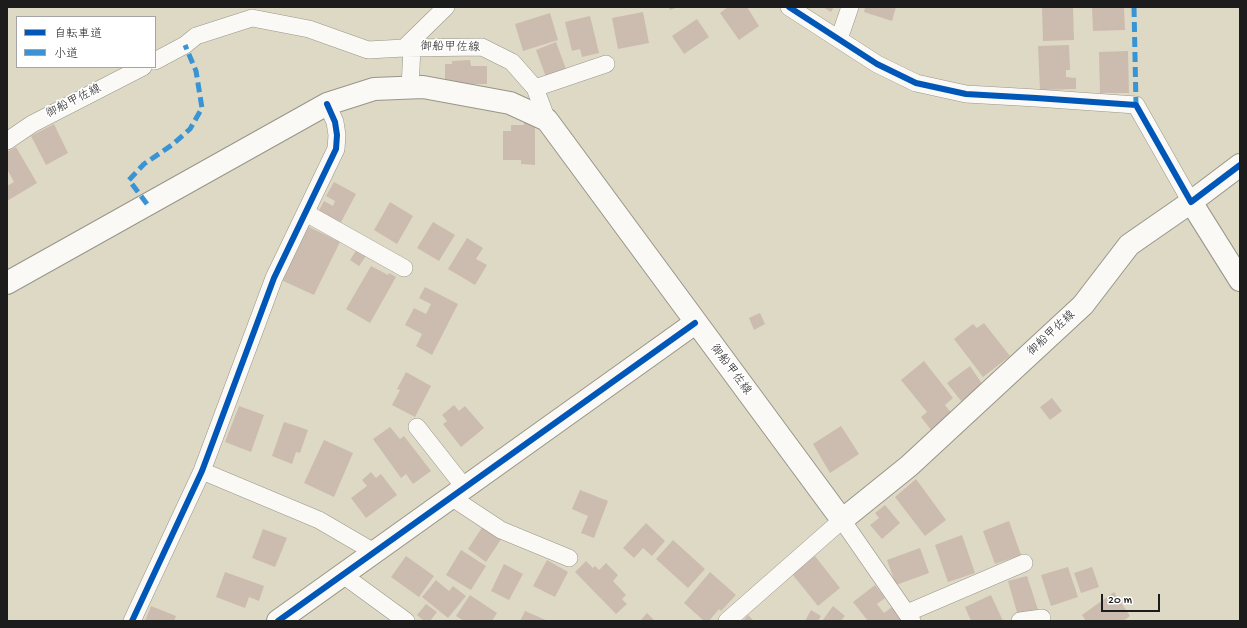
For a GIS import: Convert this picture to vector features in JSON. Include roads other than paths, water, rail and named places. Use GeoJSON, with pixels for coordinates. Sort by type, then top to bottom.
{"type":"FeatureCollection","features":[{"type":"Feature","properties":{"kind":"main road"},"geometry":{"type":"LineString","coordinates":[[7,283],[327,104],[374,89],[423,87],[510,103],[546,120]]}},
{"type":"Feature","properties":{"kind":"main road","name":"御船甲佐線"},"geometry":{"type":"LineString","coordinates":[[546,120],[842,520],[909,466],[1082,305],[1129,245],[1191,202],[1240,165]]}},
{"type":"Feature","properties":{"kind":"main road"},"geometry":{"type":"LineString","coordinates":[[1191,202],[1240,280]]}},
{"type":"Feature","properties":{"kind":"main road"},"geometry":{"type":"LineString","coordinates":[[278,621],[695,323]]}},
{"type":"Feature","properties":{"kind":"street"},"geometry":{"type":"LineString","coordinates":[[410,88],[408,48],[446,7]]}},
{"type":"Feature","properties":{"kind":"street"},"geometry":{"type":"LineString","coordinates":[[789,7],[877,64],[916,84],[966,94],[1136,106],[1191,202]]}},
{"type":"Feature","properties":{"kind":"street"},"geometry":{"type":"LineString","coordinates":[[839,39],[850,7]]}},
{"type":"Feature","properties":{"kind":"street","name":"御船甲佐線"},"geometry":{"type":"LineString","coordinates":[[156,60],[185,45],[196,36],[252,18],[309,29],[368,50],[482,47],[512,62],[535,88],[546,120]]}},
{"type":"Feature","properties":{"kind":"street"},"geometry":{"type":"LineString","coordinates":[[535,88],[606,64]]}},
{"type":"Feature","properties":{"kind":"street","name":"御船甲佐線"},"geometry":{"type":"LineString","coordinates":[[7,141],[32,124],[141,68]]}},
{"type":"Feature","properties":{"kind":"street"},"geometry":{"type":"LineString","coordinates":[[132,621],[202,471],[274,278],[336,148],[336,128],[327,104]]}},
{"type":"Feature","properties":{"kind":"street"},"geometry":{"type":"LineString","coordinates":[[306,213],[404,268]]}},
{"type":"Feature","properties":{"kind":"street"},"geometry":{"type":"LineString","coordinates":[[417,427],[458,493],[501,530],[569,558]]}},
{"type":"Feature","properties":{"kind":"street"},"geometry":{"type":"LineString","coordinates":[[202,471],[319,520],[374,552]]}},
{"type":"Feature","properties":{"kind":"street"},"geometry":{"type":"LineString","coordinates":[[727,621],[842,520],[910,617],[1024,563]]}},
{"type":"Feature","properties":{"kind":"street"},"geometry":{"type":"LineString","coordinates":[[343,575],[406,621]]}},
{"type":"Feature","properties":{"kind":"street"},"geometry":{"type":"LineString","coordinates":[[1020,621],[1042,618]]}}]}
